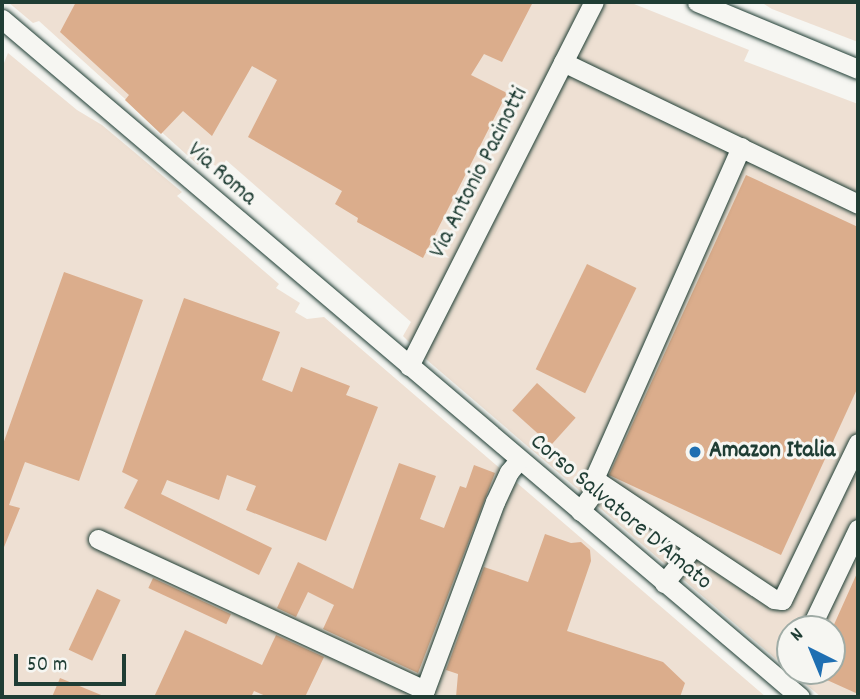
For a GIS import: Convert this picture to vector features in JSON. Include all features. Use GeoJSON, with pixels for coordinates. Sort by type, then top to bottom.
{"type":"FeatureCollection","features":[{"type":"Feature","properties":{"kind":"street","name":"Via Antonio Pacinotti"},"geometry":{"type":"LineString","coordinates":[[409,366],[594,2]]}},
{"type":"Feature","properties":{"kind":"street"},"geometry":{"type":"LineString","coordinates":[[697,2],[858,69]]}},
{"type":"Feature","properties":{"kind":"street","name":"Via Roma"},"geometry":{"type":"LineString","coordinates":[[2,19],[409,366]]}},
{"type":"Feature","properties":{"kind":"street"},"geometry":{"type":"LineString","coordinates":[[563,62],[858,204]]}},
{"type":"Feature","properties":{"kind":"street"},"geometry":{"type":"LineString","coordinates":[[741,147],[594,479],[774,599],[782,600],[858,443]]}},
{"type":"Feature","properties":{"kind":"street","name":"Corso Salvatore D'Amato"},"geometry":{"type":"LineString","coordinates":[[409,366],[664,583],[776,669]]}},
{"type":"Feature","properties":{"kind":"street"},"geometry":{"type":"LineString","coordinates":[[98,539],[425,690],[495,502],[509,472],[519,460]]}},
{"type":"Feature","properties":{"kind":"street"},"geometry":{"type":"LineString","coordinates":[[580,512],[600,482]]}},
{"type":"Feature","properties":{"kind":"street"},"geometry":{"type":"LineString","coordinates":[[817,615],[858,529]]}},
{"type":"Feature","properties":{"kind":"street"},"geometry":{"type":"LineString","coordinates":[[664,583],[694,546]]}},
{"type":"Feature","properties":{"kind":"shaded area"},"geometry":{"type":"Polygon","coordinates":[[[8,2],[629,2],[749,50],[744,61],[858,104],[858,697],[821,697],[807,685],[846,685],[846,615],[776,615],[776,659],[427,360],[403,336],[411,322],[226,160],[221,169],[202,158],[198,165],[39,21],[33,23],[8,2]]]}},
{"type":"Feature","properties":{"kind":"shaded area"},"geometry":{"type":"Polygon","coordinates":[[[761,2],[858,2],[858,42],[772,9],[761,2]]]}},
{"type":"Feature","properties":{"kind":"shaded area"},"geometry":{"type":"Polygon","coordinates":[[[8,53],[77,110],[102,125],[182,192],[177,196],[279,284],[276,288],[300,303],[295,312],[307,319],[324,317],[766,697],[2,697],[2,63],[8,53]]]}},
{"type":"Feature","properties":{"kind":"building"},"geometry":{"type":"Polygon","coordinates":[[[76,2],[533,2],[502,62],[484,54],[471,75],[507,93],[423,258],[357,222],[358,218],[335,204],[342,191],[248,137],[277,80],[252,66],[212,136],[183,111],[161,134],[125,100],[129,95],[60,32],[76,2]]]}},
{"type":"Feature","properties":{"kind":"building"},"geometry":{"type":"Polygon","coordinates":[[[746,175],[858,227],[858,387],[781,555],[609,475],[746,175]]]}},
{"type":"Feature","properties":{"kind":"building"},"geometry":{"type":"Polygon","coordinates":[[[587,264],[636,288],[585,393],[536,369],[587,264]]]}},
{"type":"Feature","properties":{"kind":"building"},"geometry":{"type":"Polygon","coordinates":[[[64,272],[143,300],[79,481],[25,462],[9,505],[20,508],[2,552],[2,447],[64,272]]]}},
{"type":"Feature","properties":{"kind":"building"},"geometry":{"type":"Polygon","coordinates":[[[184,298],[280,332],[262,380],[292,392],[301,367],[350,386],[346,395],[378,407],[326,541],[246,510],[256,486],[227,475],[219,500],[167,480],[161,494],[272,548],[259,575],[124,508],[138,480],[122,472],[184,298]]]}},
{"type":"Feature","properties":{"kind":"building"},"geometry":{"type":"Polygon","coordinates":[[[537,383],[576,418],[551,445],[512,410],[537,383]]]}},
{"type":"Feature","properties":{"kind":"building"},"geometry":{"type":"Polygon","coordinates":[[[399,463],[436,476],[420,519],[444,528],[460,486],[466,488],[474,465],[495,473],[418,673],[323,629],[334,605],[308,592],[296,617],[277,608],[298,562],[353,589],[399,463]]]}},
{"type":"Feature","properties":{"kind":"building"},"geometry":{"type":"Polygon","coordinates":[[[545,534],[571,543],[581,542],[590,550],[591,561],[567,631],[663,662],[685,683],[680,697],[456,697],[458,674],[446,670],[484,567],[528,582],[545,534]]]}},
{"type":"Feature","properties":{"kind":"building"},"geometry":{"type":"Polygon","coordinates":[[[858,571],[858,694],[838,685],[846,685],[846,615],[838,615],[858,571]]]}},
{"type":"Feature","properties":{"kind":"building"},"geometry":{"type":"Polygon","coordinates":[[[153,578],[231,614],[226,624],[148,588],[153,578]]]}},
{"type":"Feature","properties":{"kind":"building"},"geometry":{"type":"Polygon","coordinates":[[[97,589],[121,600],[92,661],[69,650],[97,589]]]}},
{"type":"Feature","properties":{"kind":"building"},"geometry":{"type":"Polygon","coordinates":[[[185,630],[262,665],[276,635],[324,657],[305,697],[268,697],[254,691],[251,697],[154,697],[185,630]]]}},
{"type":"Feature","properties":{"kind":"building"},"geometry":{"type":"Polygon","coordinates":[[[60,678],[106,697],[52,697],[60,678]]]}},
{"type":"Feature","properties":{"kind":"place","name":"Amazon Italia"},"geometry":{"type":"Point","coordinates":[695,452]}}]}
